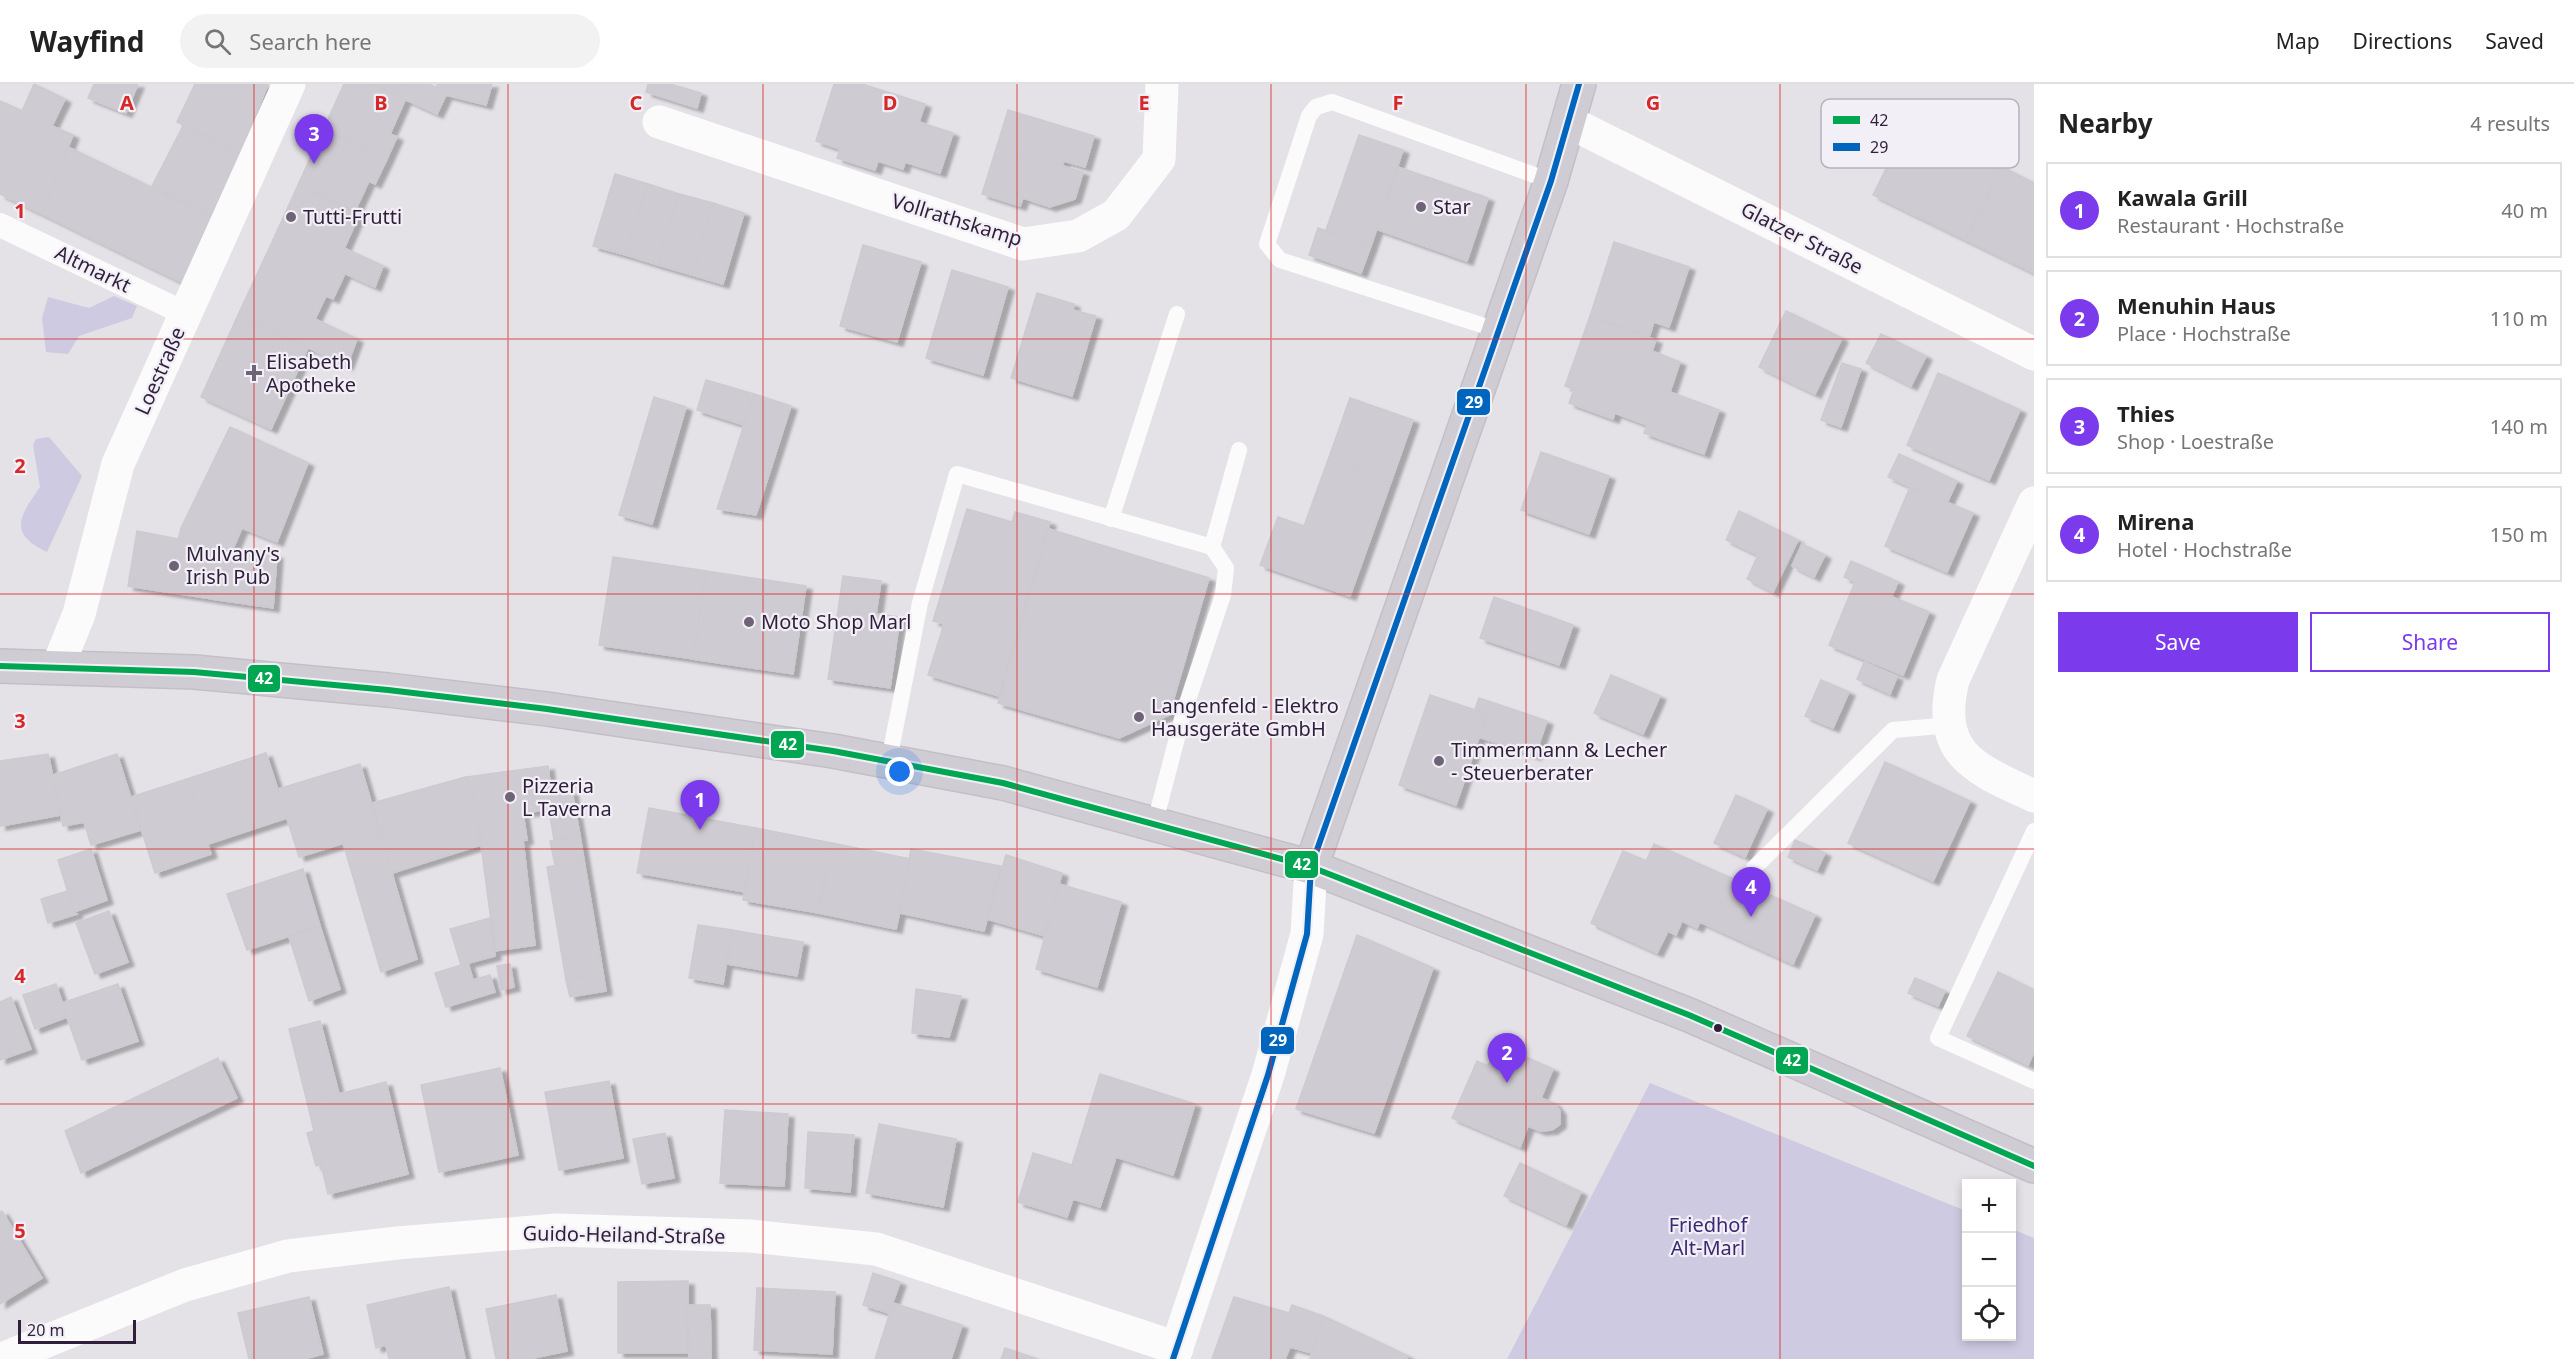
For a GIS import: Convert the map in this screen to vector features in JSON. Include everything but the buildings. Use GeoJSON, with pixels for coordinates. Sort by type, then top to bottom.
{"type":"FeatureCollection","features":[{"type":"Feature","properties":{"kind":"main road"},"geometry":{"type":"LineString","coordinates":[[1311,867],[1551,181],[1579,84]]}},
{"type":"Feature","properties":{"kind":"main road"},"geometry":{"type":"LineString","coordinates":[[0,666],[194,672],[388,690],[548,709],[889,760],[1003,783],[1311,867],[1689,1015],[2034,1166]]}},
{"type":"Feature","properties":{"kind":"main road"},"geometry":{"type":"LineString","coordinates":[[0,680],[58,666]]}},
{"type":"Feature","properties":{"kind":"street","name":"Loestraße"},"geometry":{"type":"LineString","coordinates":[[58,666],[80,614],[118,464],[289,84]]}},
{"type":"Feature","properties":{"kind":"street","name":"Vollrathskamp"},"geometry":{"type":"LineString","coordinates":[[659,122],[1023,244],[1077,236],[1116,215],[1159,159],[1162,84]]}},
{"type":"Feature","properties":{"kind":"street","name":"Glatzer Straße"},"geometry":{"type":"LineString","coordinates":[[1569,122],[2034,354]]}},
{"type":"Feature","properties":{"kind":"street","name":"Altmarkt"},"geometry":{"type":"LineString","coordinates":[[0,225],[186,314]]}},
{"type":"Feature","properties":{"kind":"street"},"geometry":{"type":"LineString","coordinates":[[2034,503],[1953,680],[1948,702],[1951,725],[1959,750],[1979,770],[2034,796]]}},
{"type":"Feature","properties":{"kind":"street"},"geometry":{"type":"LineString","coordinates":[[1175,1354],[1268,1075],[1304,945],[1311,867]]}},
{"type":"Feature","properties":{"kind":"street","name":"Guido-Heiland-Straße"},"geometry":{"type":"LineString","coordinates":[[2,1359],[185,1285],[288,1256],[397,1243],[557,1230],[750,1236],[876,1249],[1175,1354]]}},
{"type":"Feature","properties":{"kind":"lane"},"geometry":{"type":"LineString","coordinates":[[1497,330],[1330,278],[1280,260],[1273,254],[1267,244],[1309,116],[1316,107],[1332,102],[1551,181]]}},
{"type":"Feature","properties":{"kind":"lane"},"geometry":{"type":"LineString","coordinates":[[1111,519],[1177,314]]}},
{"type":"Feature","properties":{"kind":"lane"},"geometry":{"type":"LineString","coordinates":[[1212,547],[1239,450]]}},
{"type":"Feature","properties":{"kind":"lane"},"geometry":{"type":"LineString","coordinates":[[889,760],[920,603],[957,474],[1212,547],[1226,568],[1223,595],[1183,715],[1154,826]]}},
{"type":"Feature","properties":{"kind":"lane"},"geometry":{"type":"LineString","coordinates":[[1754,868],[1893,730],[1951,725]]}},
{"type":"Feature","properties":{"kind":"lane"},"geometry":{"type":"LineString","coordinates":[[2034,831],[1938,1038],[2034,1081]]}},
{"type":"Feature","properties":{"kind":"green space"},"geometry":{"type":"Polygon","coordinates":[[[114,296],[137,306],[132,318],[79,336],[68,354],[46,352],[42,318],[48,297],[89,308],[114,296]]]}},
{"type":"Feature","properties":{"kind":"green space"},"geometry":{"type":"Polygon","coordinates":[[[49,437],[82,476],[47,552],[26,538],[21,523],[27,507],[40,487],[33,445],[36,439],[49,437]]]}},
{"type":"Feature","properties":{"kind":"green space","name":"Friedhof Alt-Marl"},"geometry":{"type":"Polygon","coordinates":[[[1650,1083],[1962,1209],[1962,1341],[2016,1341],[2016,1231],[2034,1238],[2034,1359],[1507,1359],[1650,1083]]]}},
{"type":"Feature","properties":{"kind":"transit line","name":"29"},"geometry":{"type":"LineString","coordinates":[[1173,1359],[1268,1075],[1307,934],[1311,867],[1551,181],[1579,84]]}},
{"type":"Feature","properties":{"kind":"transit line","name":"42"},"geometry":{"type":"LineString","coordinates":[[0,666],[194,672],[388,690],[547,709],[833,751],[1003,783],[1311,867],[1689,1015],[2034,1166]]}},
{"type":"Feature","properties":{"kind":"place","name":"Thies"},"geometry":{"type":"Point","coordinates":[314,164]}},
{"type":"Feature","properties":{"kind":"place","name":"Star"},"geometry":{"type":"Point","coordinates":[1421,207]}},
{"type":"Feature","properties":{"kind":"place","name":"Tutti-Frutti"},"geometry":{"type":"Point","coordinates":[291,217]}},
{"type":"Feature","properties":{"kind":"place","name":"Elisabeth Apotheke"},"geometry":{"type":"Point","coordinates":[254,373]}},
{"type":"Feature","properties":{"kind":"place","name":"Mulvany's Irish Pub"},"geometry":{"type":"Point","coordinates":[174,566]}},
{"type":"Feature","properties":{"kind":"place","name":"Moto Shop Marl"},"geometry":{"type":"Point","coordinates":[749,622]}},
{"type":"Feature","properties":{"kind":"place","name":"Langenfeld - Elektro Hausgeräte GmbH"},"geometry":{"type":"Point","coordinates":[1139,717]}},
{"type":"Feature","properties":{"kind":"place","name":"Timmermann & Lecher - Steuerberater"},"geometry":{"type":"Point","coordinates":[1439,761]}},
{"type":"Feature","properties":{"kind":"place","name":"Pizzeria L Taverna"},"geometry":{"type":"Point","coordinates":[510,797]}},
{"type":"Feature","properties":{"kind":"place","name":"Kawala Grill"},"geometry":{"type":"Point","coordinates":[700,830]}},
{"type":"Feature","properties":{"kind":"place","name":"Mirena"},"geometry":{"type":"Point","coordinates":[1751,917]}},
{"type":"Feature","properties":{"kind":"place","name":"Menuhin Haus"},"geometry":{"type":"Point","coordinates":[1507,1083]}}]}
